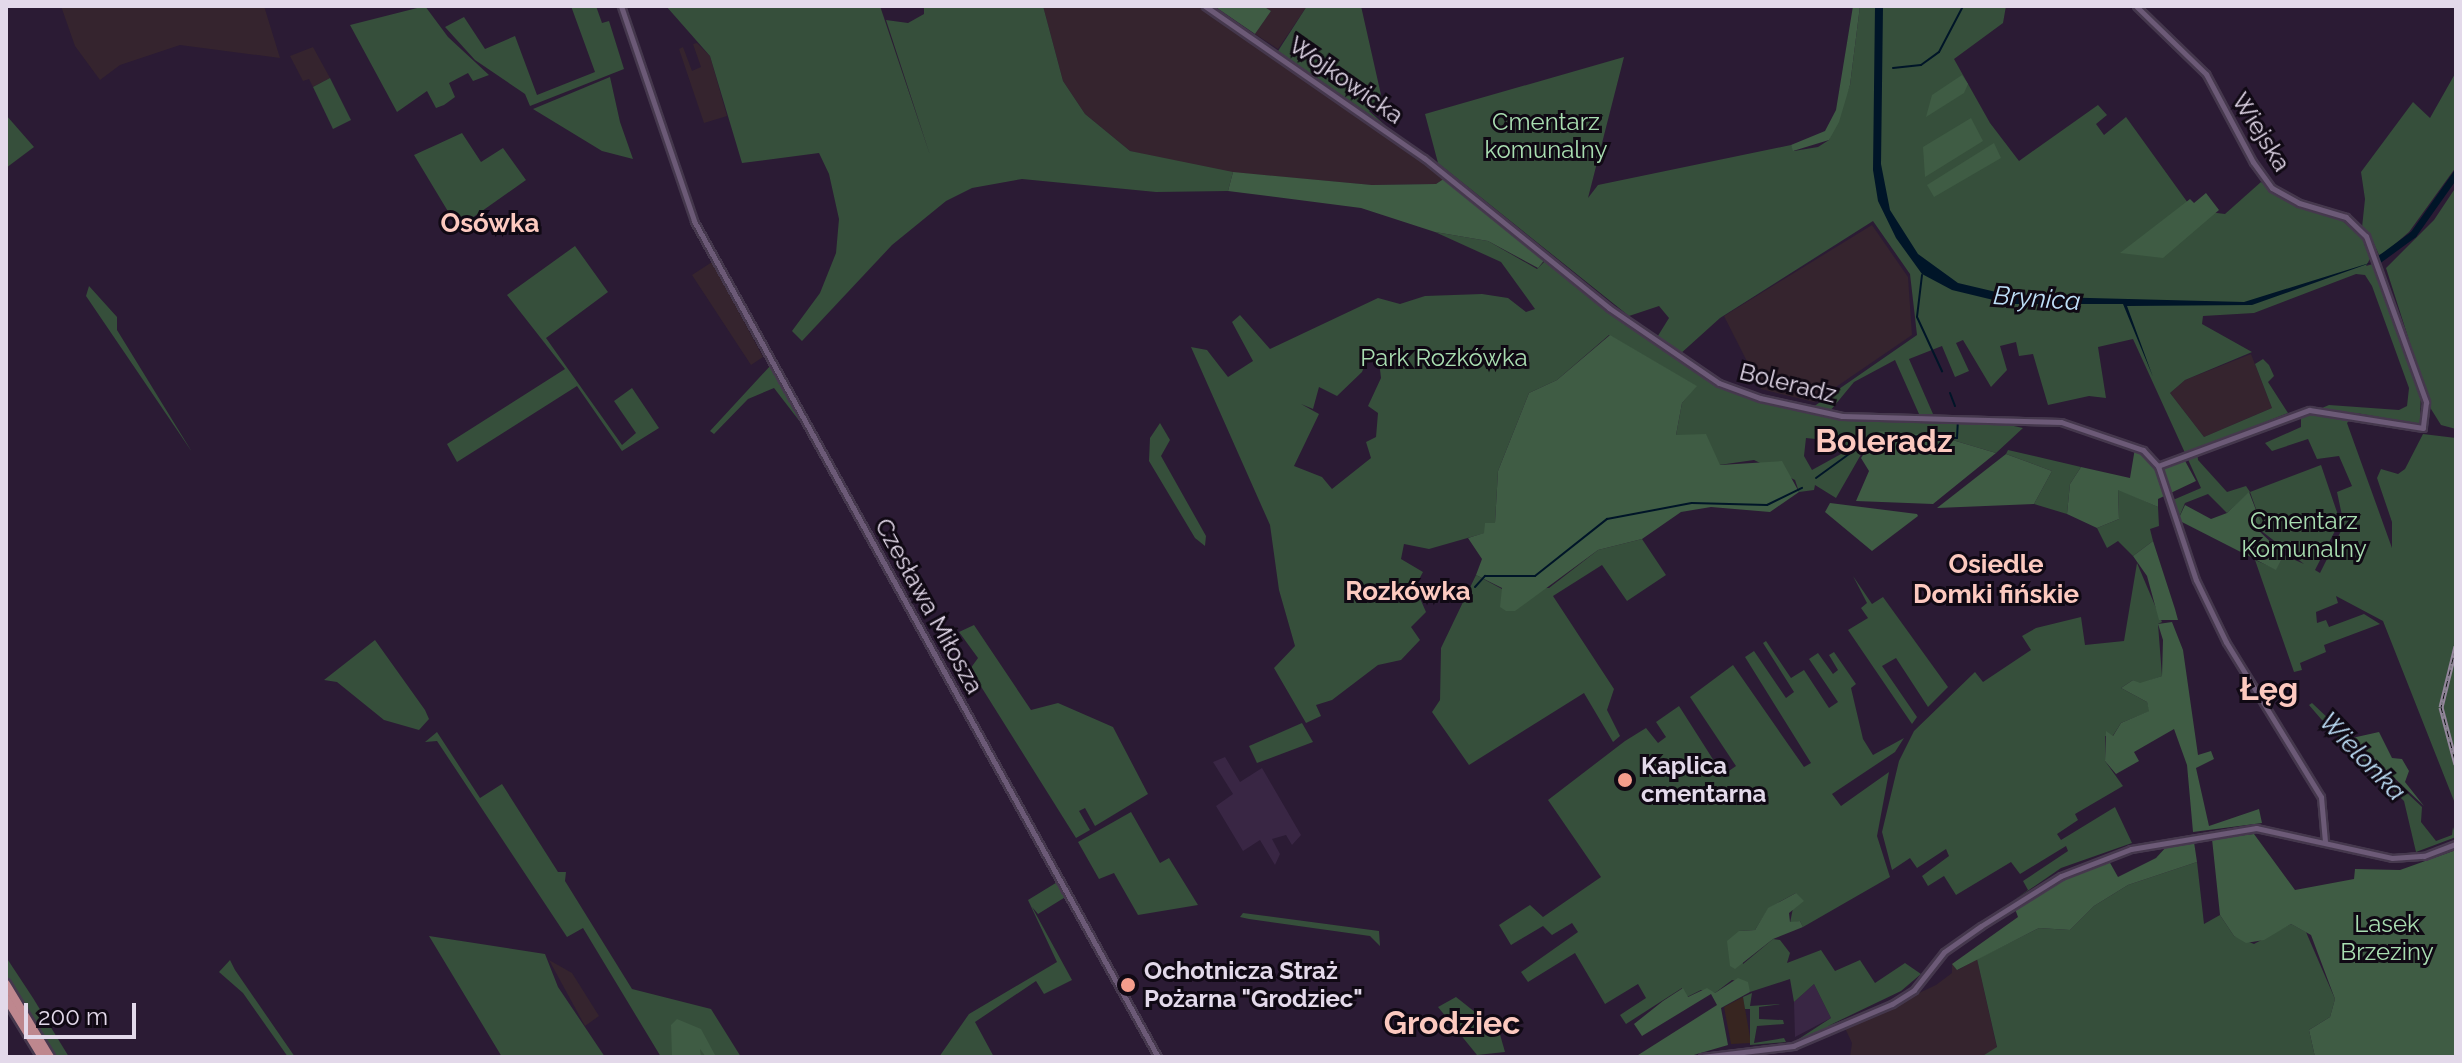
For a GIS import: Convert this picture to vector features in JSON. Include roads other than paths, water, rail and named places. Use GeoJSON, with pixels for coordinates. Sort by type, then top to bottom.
{"type":"FeatureCollection","features":[{"type":"Feature","properties":{"kind":"main road"},"geometry":{"type":"LineString","coordinates":[[6,984],[50,1057]]}},
{"type":"Feature","properties":{"kind":"main road"},"geometry":{"type":"LineString","coordinates":[[6,998],[42,1057]]}},
{"type":"Feature","properties":{"kind":"street","name":"Czesława Miłosza"},"geometry":{"type":"LineString","coordinates":[[621,6],[674,169],[703,240],[1158,1057]]}},
{"type":"Feature","properties":{"kind":"street","name":"Wojkowicka"},"geometry":{"type":"LineString","coordinates":[[1205,6],[1464,188]]}},
{"type":"Feature","properties":{"kind":"street","name":"Wiejska"},"geometry":{"type":"LineString","coordinates":[[2136,6],[2206,74],[2272,188],[2299,203],[2346,217],[2374,249],[2423,388],[2423,428],[2309,410],[2158,466]]}},
{"type":"Feature","properties":{"kind":"street","name":"Boleradz"},"geometry":{"type":"LineString","coordinates":[[1464,188],[1609,308],[1730,388],[1842,416],[2061,422],[2135,445],[2158,466]]}},
{"type":"Feature","properties":{"kind":"street"},"geometry":{"type":"LineString","coordinates":[[2158,466],[2196,580],[2226,642],[2321,797],[2325,842]]}},
{"type":"Feature","properties":{"kind":"street"},"geometry":{"type":"LineString","coordinates":[[1702,1057],[1793,1046],[1892,1004],[1914,990],[1948,949],[2073,870],[2145,846],[2266,828],[2392,858],[2437,851],[2456,844]]}},
{"type":"Feature","properties":{"kind":"water"},"geometry":{"type":"Polygon","coordinates":[[[1875,6],[1883,6],[1881,164],[1890,210],[1918,254],[1958,283],[2013,296],[2244,302],[2376,261],[2252,305],[2127,306],[2153,377],[2123,304],[2010,304],[1952,290],[1922,274],[1896,238],[1878,201],[1873,170],[1875,6]]]}},
{"type":"Feature","properties":{"kind":"waterway"},"geometry":{"type":"LineString","coordinates":[[1893,68],[1921,65],[1939,52],[1963,6]]}},
{"type":"Feature","properties":{"kind":"waterway","name":"Brynica"},"geometry":{"type":"LineString","coordinates":[[2379,259],[2413,234],[2456,173]]}},
{"type":"Feature","properties":{"kind":"waterway"},"geometry":{"type":"LineString","coordinates":[[1922,275],[1917,317],[1942,371]]}},
{"type":"Feature","properties":{"kind":"waterway"},"geometry":{"type":"LineString","coordinates":[[1950,393],[1955,406]]}},
{"type":"Feature","properties":{"kind":"waterway"},"geometry":{"type":"LineString","coordinates":[[1876,435],[1957,438],[1958,421]]}},
{"type":"Feature","properties":{"kind":"waterway"},"geometry":{"type":"LineString","coordinates":[[1816,478],[1871,438]]}},
{"type":"Feature","properties":{"kind":"waterway"},"geometry":{"type":"LineString","coordinates":[[1475,587],[1485,576],[1535,576],[1607,519],[1692,503],[1767,505],[1802,488]]}},
{"type":"Feature","properties":{"kind":"railway"},"geometry":{"type":"LineString","coordinates":[[2456,646],[2441,707],[2456,764]]}},
{"type":"Feature","properties":{"kind":"place","name":"Kaplica cmentarna"},"geometry":{"type":"Point","coordinates":[1625,780]}},
{"type":"Feature","properties":{"kind":"place","name":"Ochotnicza Straż Pożarna \"Grodziec\""},"geometry":{"type":"Point","coordinates":[1128,985]}},
{"type":"Feature","properties":{"kind":"district","name":"Osówka"},"geometry":{"type":"Point","coordinates":[490,224]}},
{"type":"Feature","properties":{"kind":"district","name":"Boleradz"},"geometry":{"type":"Point","coordinates":[1884,441]}},
{"type":"Feature","properties":{"kind":"district","name":"Osiedle Domki fińskie"},"geometry":{"type":"Point","coordinates":[1996,580]}},
{"type":"Feature","properties":{"kind":"district","name":"Rozkówka"},"geometry":{"type":"Point","coordinates":[1408,592]}},
{"type":"Feature","properties":{"kind":"district","name":"Łęg"},"geometry":{"type":"Point","coordinates":[2269,689]}},
{"type":"Feature","properties":{"kind":"district","name":"Grodziec"},"geometry":{"type":"Point","coordinates":[1452,1023]}},
{"type":"Feature","properties":{"kind":"park label","name":"Cmentarz komunalny"},"geometry":{"type":"Point","coordinates":[1546,136]}},
{"type":"Feature","properties":{"kind":"park label","name":"Park Rozkówka"},"geometry":{"type":"Point","coordinates":[1444,358]}},
{"type":"Feature","properties":{"kind":"park label","name":"Cmentarz Komunalny"},"geometry":{"type":"Point","coordinates":[2304,535]}},
{"type":"Feature","properties":{"kind":"park label","name":"Lasek Brzeziny"},"geometry":{"type":"Point","coordinates":[2387,938]}},
{"type":"Feature","properties":{"kind":"water label","name":"Wielonka"},"geometry":{"type":"Point","coordinates":[2362,757]}}]}
